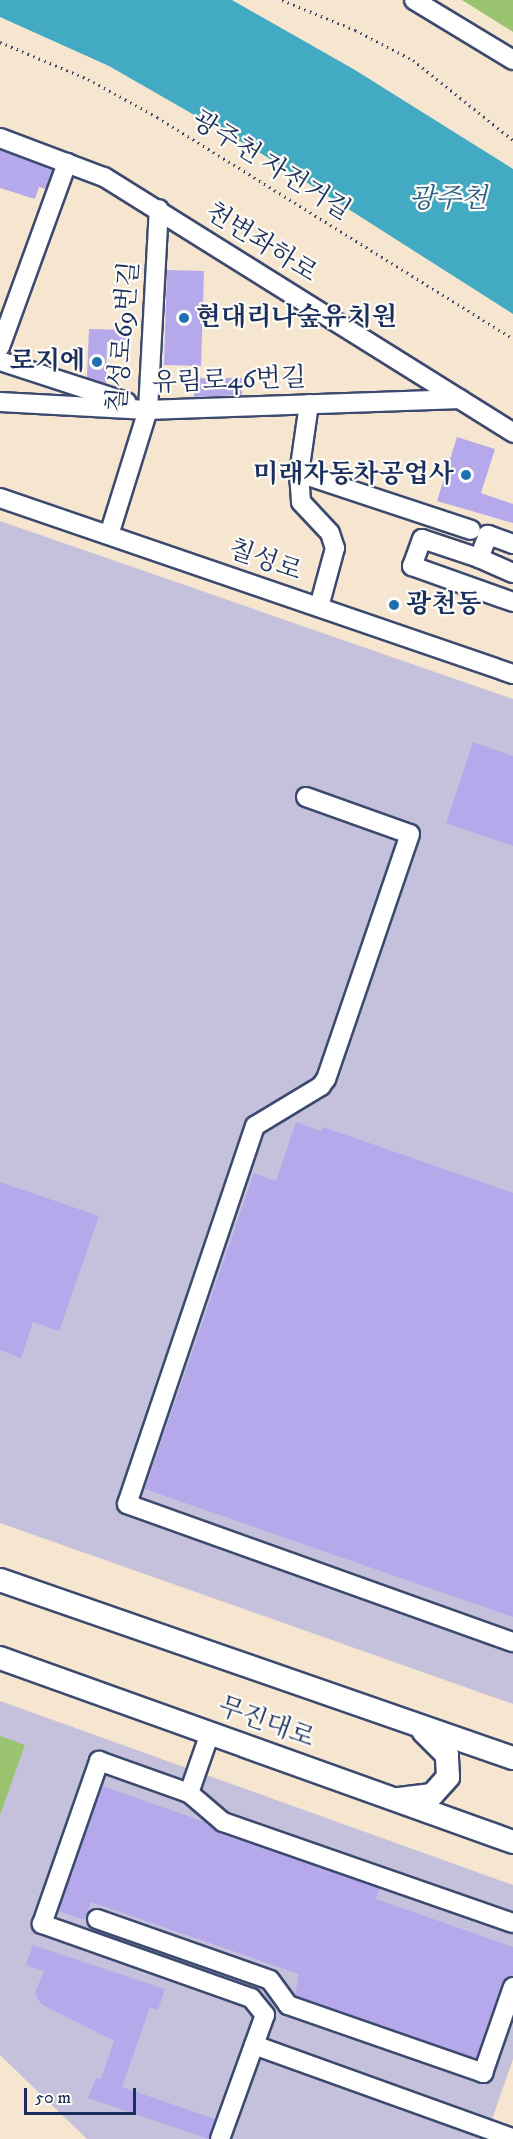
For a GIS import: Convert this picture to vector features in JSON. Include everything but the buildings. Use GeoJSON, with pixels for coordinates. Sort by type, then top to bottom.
{"type":"FeatureCollection","features":[{"type":"Feature","properties":{"kind":"main road","name":"무진대로"},"geometry":{"type":"LineString","coordinates":[[0,1580],[513,1758]]}},
{"type":"Feature","properties":{"kind":"main road","name":"무진대로"},"geometry":{"type":"LineString","coordinates":[[0,1658],[513,1842]]}},
{"type":"Feature","properties":{"kind":"main road"},"geometry":{"type":"LineString","coordinates":[[392,1799],[432,1796],[448,1777],[447,1755],[414,1725]]}},
{"type":"Feature","properties":{"kind":"street"},"geometry":{"type":"LineString","coordinates":[[414,0],[513,60]]}},
{"type":"Feature","properties":{"kind":"street","name":"천변좌하로"},"geometry":{"type":"LineString","coordinates":[[0,138],[104,177],[159,209],[513,433]]}},
{"type":"Feature","properties":{"kind":"street"},"geometry":{"type":"LineString","coordinates":[[0,347],[67,163]]}},
{"type":"Feature","properties":{"kind":"street","name":"칠성로69번길"},"geometry":{"type":"LineString","coordinates":[[109,535],[148,410],[159,209]]}},
{"type":"Feature","properties":{"kind":"street"},"geometry":{"type":"LineString","coordinates":[[0,361],[148,410]]}},
{"type":"Feature","properties":{"kind":"street","name":"유림로46번길"},"geometry":{"type":"LineString","coordinates":[[0,402],[148,410],[460,399]]}},
{"type":"Feature","properties":{"kind":"street"},"geometry":{"type":"LineString","coordinates":[[309,404],[299,473],[301,502],[330,533],[335,548],[319,607]]}},
{"type":"Feature","properties":{"kind":"street"},"geometry":{"type":"LineString","coordinates":[[299,473],[471,530]]}},
{"type":"Feature","properties":{"kind":"street","name":"칠성로"},"geometry":{"type":"LineString","coordinates":[[0,498],[513,674]]}},
{"type":"Feature","properties":{"kind":"street"},"geometry":{"type":"LineString","coordinates":[[479,558],[488,535],[513,544]]}},
{"type":"Feature","properties":{"kind":"street"},"geometry":{"type":"LineString","coordinates":[[513,573],[479,558],[422,539],[412,566],[513,602]]}},
{"type":"Feature","properties":{"kind":"street"},"geometry":{"type":"LineString","coordinates":[[306,797],[410,834],[326,1079],[321,1086],[255,1126],[127,1504],[513,1642]]}},
{"type":"Feature","properties":{"kind":"street"},"geometry":{"type":"LineString","coordinates":[[189,1793],[210,1733]]}},
{"type":"Feature","properties":{"kind":"street"},"geometry":{"type":"LineString","coordinates":[[220,2139],[265,2015],[252,1998],[42,1924],[99,1761],[189,1793],[223,1822],[513,1923]]}},
{"type":"Feature","properties":{"kind":"street"},"geometry":{"type":"LineString","coordinates":[[96,1919],[270,1980],[288,2006],[483,2073],[511,1998]]}},
{"type":"Feature","properties":{"kind":"street"},"geometry":{"type":"LineString","coordinates":[[254,2045],[511,2135]]}},
{"type":"Feature","properties":{"kind":"path"},"geometry":{"type":"LineString","coordinates":[[282,0],[355,30],[413,60],[512,139]]}},
{"type":"Feature","properties":{"kind":"path","name":"광주천 자전거길"},"geometry":{"type":"LineString","coordinates":[[0,42],[88,79],[157,117],[513,339]]}},
{"type":"Feature","properties":{"kind":"shaded area"},"geometry":{"type":"Polygon","coordinates":[[[0,521],[513,699],[513,1704],[0,1523],[0,521]]]}},
{"type":"Feature","properties":{"kind":"shaded area"},"geometry":{"type":"Polygon","coordinates":[[[0,1701],[513,1885],[513,2059],[485,2139],[87,2139],[0,2055],[0,1701]]]}},
{"type":"Feature","properties":{"kind":"green space"},"geometry":{"type":"Polygon","coordinates":[[[462,0],[513,0],[513,32],[462,0]]]}},
{"type":"Feature","properties":{"kind":"green space"},"geometry":{"type":"Polygon","coordinates":[[[0,1736],[25,1745],[0,1815],[0,1736]]]}},
{"type":"Feature","properties":{"kind":"water","name":"광주천"},"geometry":{"type":"Polygon","coordinates":[[[0,0],[232,0],[355,70],[513,169],[513,314],[262,154],[109,66],[0,17],[0,0]]]}},
{"type":"Feature","properties":{"kind":"place","name":"현대리나숲유치원"},"geometry":{"type":"Point","coordinates":[184,318]}},
{"type":"Feature","properties":{"kind":"place","name":"로지에"},"geometry":{"type":"Point","coordinates":[97,362]}},
{"type":"Feature","properties":{"kind":"place","name":"미래자동차공업사"},"geometry":{"type":"Point","coordinates":[466,475]}},
{"type":"Feature","properties":{"kind":"place","name":"광천동"},"geometry":{"type":"Point","coordinates":[394,605]}}]}
